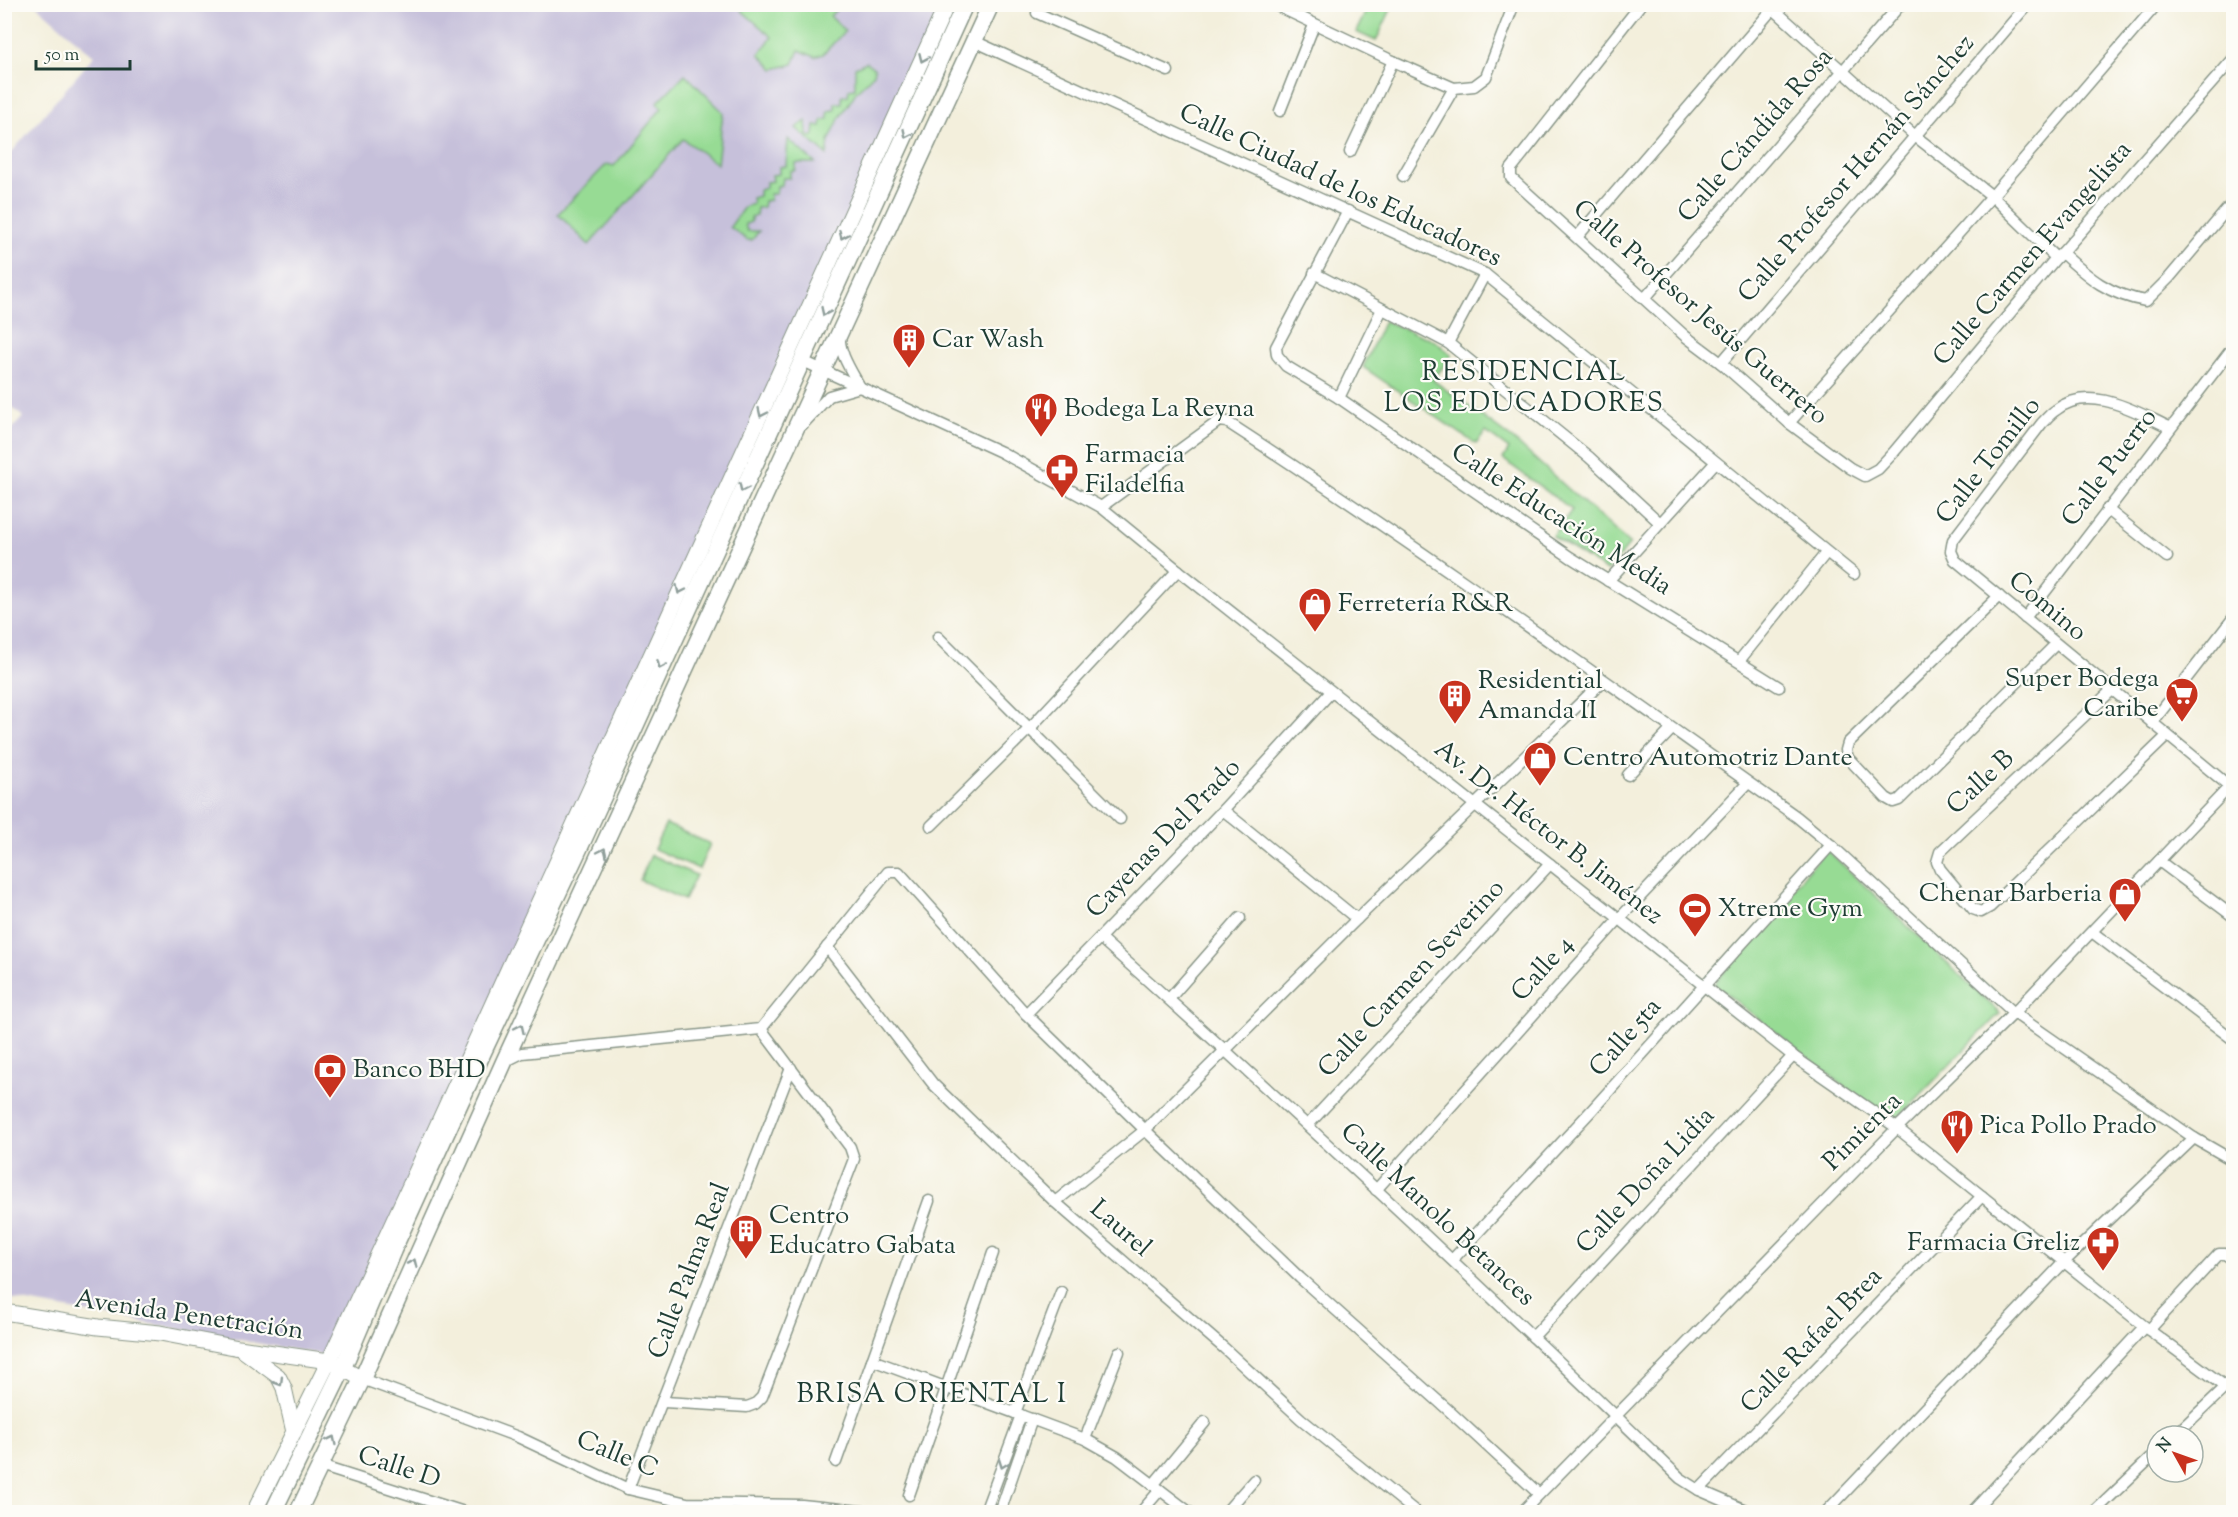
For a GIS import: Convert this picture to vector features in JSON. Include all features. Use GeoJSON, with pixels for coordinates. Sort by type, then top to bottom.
{"type":"FeatureCollection","features":[{"type":"Feature","properties":{"kind":"main road"},"geometry":{"type":"LineString","coordinates":[[273,1512],[335,1366],[396,1244],[966,4]]}},
{"type":"Feature","properties":{"kind":"main road"},"geometry":{"type":"LineString","coordinates":[[298,1512],[362,1379],[504,1062],[991,4]]}},
{"type":"Feature","properties":{"kind":"street"},"geometry":{"type":"LineString","coordinates":[[254,1512],[294,1432],[335,1366],[948,4]]}},
{"type":"Feature","properties":{"kind":"street"},"geometry":{"type":"LineString","coordinates":[[1041,4],[1038,13],[1168,71]]}},
{"type":"Feature","properties":{"kind":"street"},"geometry":{"type":"LineString","coordinates":[[1273,4],[1454,88],[1474,86],[1486,77],[1514,4]]}},
{"type":"Feature","properties":{"kind":"street","name":"Calle Profesor Jesús Guerrero"},"geometry":{"type":"LineString","coordinates":[[1641,4],[1511,168],[1511,178],[1685,336],[1721,363],[1789,423],[1864,476]]}},
{"type":"Feature","properties":{"kind":"street","name":"Calle Cándida Rosa"},"geometry":{"type":"LineString","coordinates":[[1644,298],[1901,4]]}},
{"type":"Feature","properties":{"kind":"street","name":"Calle Profesor Hernán Sánchez"},"geometry":{"type":"LineString","coordinates":[[1721,363],[2028,4]]}},
{"type":"Feature","properties":{"kind":"street"},"geometry":{"type":"LineString","coordinates":[[1789,423],[1992,196],[2157,4]]}},
{"type":"Feature","properties":{"kind":"street"},"geometry":{"type":"LineString","coordinates":[[1576,237],[1772,6],[1841,72],[1915,136],[1992,196],[2059,256],[2111,291],[2146,301],[2169,278],[2234,201]]}},
{"type":"Feature","properties":{"kind":"street"},"geometry":{"type":"LineString","coordinates":[[1280,111],[1314,25]]}},
{"type":"Feature","properties":{"kind":"street","name":"Calle Ciudad de los Educadores"},"geometry":{"type":"LineString","coordinates":[[974,41],[1485,274],[1854,574]]}},
{"type":"Feature","properties":{"kind":"street","name":"Calle Carmen Evangelista"},"geometry":{"type":"LineString","coordinates":[[1864,476],[1878,469],[1894,452],[2059,256],[2234,58]]}},
{"type":"Feature","properties":{"kind":"street"},"geometry":{"type":"LineString","coordinates":[[1350,152],[1393,61]]}},
{"type":"Feature","properties":{"kind":"street"},"geometry":{"type":"LineString","coordinates":[[1403,176],[1454,88]]}},
{"type":"Feature","properties":{"kind":"street","name":"Calle Educación Media"},"geometry":{"type":"LineString","coordinates":[[1348,211],[1276,347],[1277,355],[1286,366],[1339,398],[1569,557],[1779,687]]}},
{"type":"Feature","properties":{"kind":"street"},"geometry":{"type":"LineString","coordinates":[[1314,273],[1448,343],[1589,457],[1659,522]]}},
{"type":"Feature","properties":{"kind":"street"},"geometry":{"type":"LineString","coordinates":[[1448,343],[1485,274]]}},
{"type":"Feature","properties":{"kind":"street"},"geometry":{"type":"LineString","coordinates":[[1339,398],[1382,309]]}},
{"type":"Feature","properties":{"kind":"street"},"geometry":{"type":"LineString","coordinates":[[793,437],[818,405],[829,396],[860,387],[845,358],[840,335]]}},
{"type":"Feature","properties":{"kind":"street","name":"Calle Puerro"},"geometry":{"type":"LineString","coordinates":[[2025,618],[2169,427],[2234,346]]}},
{"type":"Feature","properties":{"kind":"street","name":"Av. Dr. Héctor B. Jiménez"},"geometry":{"type":"LineString","coordinates":[[802,361],[1001,452],[1101,507],[1792,1056],[1897,1128],[2147,1329],[2231,1386]]}},
{"type":"Feature","properties":{"kind":"street","name":"Calle Tomillo"},"geometry":{"type":"LineString","coordinates":[[1951,551],[1953,540],[2042,423],[2056,409],[2069,402],[2091,398],[2130,409],[2169,427]]}},
{"type":"Feature","properties":{"kind":"street"},"geometry":{"type":"LineString","coordinates":[[1101,507],[1223,420],[1314,479],[1748,783],[1831,845],[2014,1013],[2194,1138],[2234,1161]]}},
{"type":"Feature","properties":{"kind":"street"},"geometry":{"type":"LineString","coordinates":[[1608,581],[1659,522],[1715,463]]}},
{"type":"Feature","properties":{"kind":"street"},"geometry":{"type":"LineString","coordinates":[[2107,509],[2167,557]]}},
{"type":"Feature","properties":{"kind":"street","name":"Comino"},"geometry":{"type":"LineString","coordinates":[[1951,551],[1955,560],[2167,736],[2232,786]]}},
{"type":"Feature","properties":{"kind":"street"},"geometry":{"type":"LineString","coordinates":[[1739,661],[1826,553]]}},
{"type":"Feature","properties":{"kind":"street"},"geometry":{"type":"LineString","coordinates":[[931,826],[1029,729],[1178,570]]}},
{"type":"Feature","properties":{"kind":"street"},"geometry":{"type":"LineString","coordinates":[[1999,596],[1848,743],[1846,750],[1848,758],[1886,798],[1893,802],[1899,800],[2056,644]]}},
{"type":"Feature","properties":{"kind":"street"},"geometry":{"type":"LineString","coordinates":[[2152,723],[2234,617]]}},
{"type":"Feature","properties":{"kind":"street"},"geometry":{"type":"LineString","coordinates":[[938,637],[1120,819]]}},
{"type":"Feature","properties":{"kind":"street"},"geometry":{"type":"LineString","coordinates":[[1055,1202],[1145,1130],[1227,1051],[1357,919],[1603,681]]}},
{"type":"Feature","properties":{"kind":"street","name":"Calle B"},"geometry":{"type":"LineString","coordinates":[[2112,690],[1940,852],[1937,862],[1940,870],[1973,909],[1981,912],[1990,907],[2167,736]]}},
{"type":"Feature","properties":{"kind":"street","name":"Cayenas Del Prado"},"geometry":{"type":"LineString","coordinates":[[1026,1014],[1223,810],[1331,692]]}},
{"type":"Feature","properties":{"kind":"street"},"geometry":{"type":"LineString","coordinates":[[1628,775],[1672,729]]}},
{"type":"Feature","properties":{"kind":"street","name":"Calle 4"},"geometry":{"type":"LineString","coordinates":[[1376,1190],[1619,919],[1748,783]]}},
{"type":"Feature","properties":{"kind":"street","name":"Pimienta"},"geometry":{"type":"LineString","coordinates":[[1522,1512],[1897,1128],[2014,1013],[2232,786]]}},
{"type":"Feature","properties":{"kind":"street"},"geometry":{"type":"LineString","coordinates":[[1223,810],[1357,919]]}},
{"type":"Feature","properties":{"kind":"street","name":"Calle 5ta"},"geometry":{"type":"LineString","coordinates":[[1453,1259],[1591,1111],[1703,984],[1831,845]]}},
{"type":"Feature","properties":{"kind":"street"},"geometry":{"type":"LineString","coordinates":[[2159,861],[2234,917]]}},
{"type":"Feature","properties":{"kind":"street","name":"Calle Carmen Severino"},"geometry":{"type":"LineString","coordinates":[[1308,1125],[1550,864]]}},
{"type":"Feature","properties":{"kind":"street"},"geometry":{"type":"LineString","coordinates":[[504,1062],[522,1053],[761,1029],[888,872],[899,872],[1026,1014],[1145,1130],[1300,1278],[1539,1494]]}},
{"type":"Feature","properties":{"kind":"street"},"geometry":{"type":"LineString","coordinates":[[1169,999],[1240,918]]}},
{"type":"Feature","properties":{"kind":"street"},"geometry":{"type":"LineString","coordinates":[[2092,932],[2234,1040]]}},
{"type":"Feature","properties":{"kind":"street","name":"Calle Manolo Betances"},"geometry":{"type":"LineString","coordinates":[[1100,938],[1227,1051],[1453,1259],[1680,1478],[1699,1491],[1750,1512]]}},
{"type":"Feature","properties":{"kind":"street","name":"Laurel"},"geometry":{"type":"LineString","coordinates":[[827,947],[933,1084],[1055,1202],[1224,1348],[1301,1419],[1416,1512]]}},
{"type":"Feature","properties":{"kind":"street"},"geometry":{"type":"LineString","coordinates":[[664,1402],[747,1407],[755,1404],[762,1397],[854,1159],[853,1152],[761,1029]]}},
{"type":"Feature","properties":{"kind":"street","name":"Calle Doña Lidia"},"geometry":{"type":"LineString","coordinates":[[1533,1337],[1792,1056]]}},
{"type":"Feature","properties":{"kind":"street","name":"Calle Palma Real"},"geometry":{"type":"LineString","coordinates":[[628,1489],[664,1402],[791,1068]]}},
{"type":"Feature","properties":{"kind":"street"},"geometry":{"type":"LineString","coordinates":[[1826,1512],[2065,1261],[2194,1138]]}},
{"type":"Feature","properties":{"kind":"street","name":"Calle Rafael Brea"},"geometry":{"type":"LineString","coordinates":[[1699,1491],[1982,1196]]}},
{"type":"Feature","properties":{"kind":"street"},"geometry":{"type":"LineString","coordinates":[[836,1462],[929,1201]]}},
{"type":"Feature","properties":{"kind":"street"},"geometry":{"type":"LineString","coordinates":[[909,1495],[993,1253]]}},
{"type":"Feature","properties":{"kind":"street"},"geometry":{"type":"LineString","coordinates":[[1972,1512],[2218,1254],[2225,1254],[2234,1260]]}},
{"type":"Feature","properties":{"kind":"street"},"geometry":{"type":"LineString","coordinates":[[986,1512],[1022,1416],[1061,1292]]}},
{"type":"Feature","properties":{"kind":"street","name":"Avenida Penetración"},"geometry":{"type":"LineString","coordinates":[[4,1312],[98,1328],[160,1333],[335,1366],[362,1379]]}},
{"type":"Feature","properties":{"kind":"street"},"geometry":{"type":"LineString","coordinates":[[239,1348],[278,1376],[284,1388],[294,1432]]}},
{"type":"Feature","properties":{"kind":"street"},"geometry":{"type":"LineString","coordinates":[[1085,1439],[1119,1352]]}},
{"type":"Feature","properties":{"kind":"street"},"geometry":{"type":"LineString","coordinates":[[872,1360],[1085,1439],[1117,1457],[1189,1512]]}},
{"type":"Feature","properties":{"kind":"street","name":"Calle C"},"geometry":{"type":"LineString","coordinates":[[362,1379],[519,1437],[628,1489],[685,1508],[802,1505],[870,1512]]}},
{"type":"Feature","properties":{"kind":"street"},"geometry":{"type":"LineString","coordinates":[[2188,1424],[2231,1386]]}},
{"type":"Feature","properties":{"kind":"street"},"geometry":{"type":"LineString","coordinates":[[1000,1512],[1022,1416]]}},
{"type":"Feature","properties":{"kind":"street"},"geometry":{"type":"LineString","coordinates":[[1141,1512],[1204,1422]]}},
{"type":"Feature","properties":{"kind":"street"},"geometry":{"type":"LineString","coordinates":[[2094,1512],[2145,1463]]}},
{"type":"Feature","properties":{"kind":"street","name":"Calle D"},"geometry":{"type":"LineString","coordinates":[[320,1466],[456,1511]]}},
{"type":"Feature","properties":{"kind":"street"},"geometry":{"type":"LineString","coordinates":[[1226,1512],[1254,1480]]}},
{"type":"Feature","properties":{"kind":"shaded area"},"geometry":{"type":"Polygon","coordinates":[[[36,5],[960,5],[341,1358],[5,1298],[4,438],[23,417],[5,401],[5,160],[94,56],[36,5]]]}},
{"type":"Feature","properties":{"kind":"green space"},"geometry":{"type":"Polygon","coordinates":[[[749,4],[834,5],[838,8],[830,16],[845,31],[823,54],[815,57],[799,50],[793,64],[774,69],[759,54],[772,37],[741,10],[749,4]]]}},
{"type":"Feature","properties":{"kind":"green space"},"geometry":{"type":"Polygon","coordinates":[[[1369,5],[1393,5],[1376,41],[1356,32],[1369,5]]]}},
{"type":"Feature","properties":{"kind":"green space"},"geometry":{"type":"Polygon","coordinates":[[[866,62],[875,69],[874,74],[856,92],[839,119],[829,141],[827,155],[796,128],[806,121],[807,135],[811,137],[814,135],[815,126],[821,126],[822,120],[828,119],[828,111],[835,110],[835,103],[842,103],[842,96],[848,96],[849,89],[855,88],[855,67],[866,62]]]}},
{"type":"Feature","properties":{"kind":"green space"},"geometry":{"type":"Polygon","coordinates":[[[685,74],[723,112],[717,164],[683,139],[589,245],[558,214],[607,164],[614,166],[662,108],[657,103],[685,74]]]}},
{"type":"Feature","properties":{"kind":"green space"},"geometry":{"type":"Polygon","coordinates":[[[788,139],[815,163],[796,163],[795,170],[790,171],[790,178],[783,178],[782,185],[777,186],[776,194],[770,194],[770,200],[764,201],[763,207],[757,208],[756,215],[751,217],[751,222],[745,224],[747,231],[759,231],[752,240],[747,240],[730,227],[744,207],[753,204],[752,198],[759,196],[759,190],[766,188],[766,182],[773,181],[772,175],[779,174],[779,167],[786,166],[788,139]]]}},
{"type":"Feature","properties":{"kind":"green space"},"geometry":{"type":"Polygon","coordinates":[[[1384,321],[1433,340],[1452,355],[1433,380],[1515,441],[1630,544],[1607,571],[1552,536],[1572,510],[1503,459],[1509,449],[1486,432],[1476,444],[1363,367],[1384,321]]]}},
{"type":"Feature","properties":{"kind":"green space"},"geometry":{"type":"Polygon","coordinates":[[[666,824],[710,844],[699,869],[654,849],[666,824]]]}},
{"type":"Feature","properties":{"kind":"green space"},"geometry":{"type":"Polygon","coordinates":[[[1826,849],[2000,1013],[1892,1124],[1714,984],[1826,849]]]}},
{"type":"Feature","properties":{"kind":"green space"},"geometry":{"type":"Polygon","coordinates":[[[651,855],[696,875],[684,900],[640,880],[651,855]]]}},
{"type":"Feature","properties":{"kind":"place","name":"Car Wash"},"geometry":{"type":"Point","coordinates":[909,369]}},
{"type":"Feature","properties":{"kind":"place","name":"Bodega La Reyna"},"geometry":{"type":"Point","coordinates":[1041,438]}},
{"type":"Feature","properties":{"kind":"place","name":"Farmacia Filadelfia"},"geometry":{"type":"Point","coordinates":[1062,499]}},
{"type":"Feature","properties":{"kind":"place","name":"Ferretería R&R"},"geometry":{"type":"Point","coordinates":[1315,633]}},
{"type":"Feature","properties":{"kind":"place","name":"Super Bodega Caribe"},"geometry":{"type":"Point","coordinates":[2182,723]}},
{"type":"Feature","properties":{"kind":"place","name":"Residential Amanda II"},"geometry":{"type":"Point","coordinates":[1455,725]}},
{"type":"Feature","properties":{"kind":"place","name":"Centro Automotriz Dante"},"geometry":{"type":"Point","coordinates":[1540,787]}},
{"type":"Feature","properties":{"kind":"place","name":"Chenar Barberia"},"geometry":{"type":"Point","coordinates":[2125,923]}},
{"type":"Feature","properties":{"kind":"place","name":"Xtreme Gym"},"geometry":{"type":"Point","coordinates":[1695,938]}},
{"type":"Feature","properties":{"kind":"place","name":"Banco BHD"},"geometry":{"type":"Point","coordinates":[330,1099]}},
{"type":"Feature","properties":{"kind":"place","name":"Pica Pollo Prado"},"geometry":{"type":"Point","coordinates":[1957,1155]}},
{"type":"Feature","properties":{"kind":"place","name":"Centro Educatro Gabata"},"geometry":{"type":"Point","coordinates":[746,1260]}},
{"type":"Feature","properties":{"kind":"place","name":"Farmacia Greliz"},"geometry":{"type":"Point","coordinates":[2103,1272]}},
{"type":"Feature","properties":{"kind":"district","name":"RESIDENCIAL LOS EDUCADORES"},"geometry":{"type":"Point","coordinates":[1524,388]}},
{"type":"Feature","properties":{"kind":"district","name":"BRISA ORIENTAL I"},"geometry":{"type":"Point","coordinates":[932,1395]}}]}
